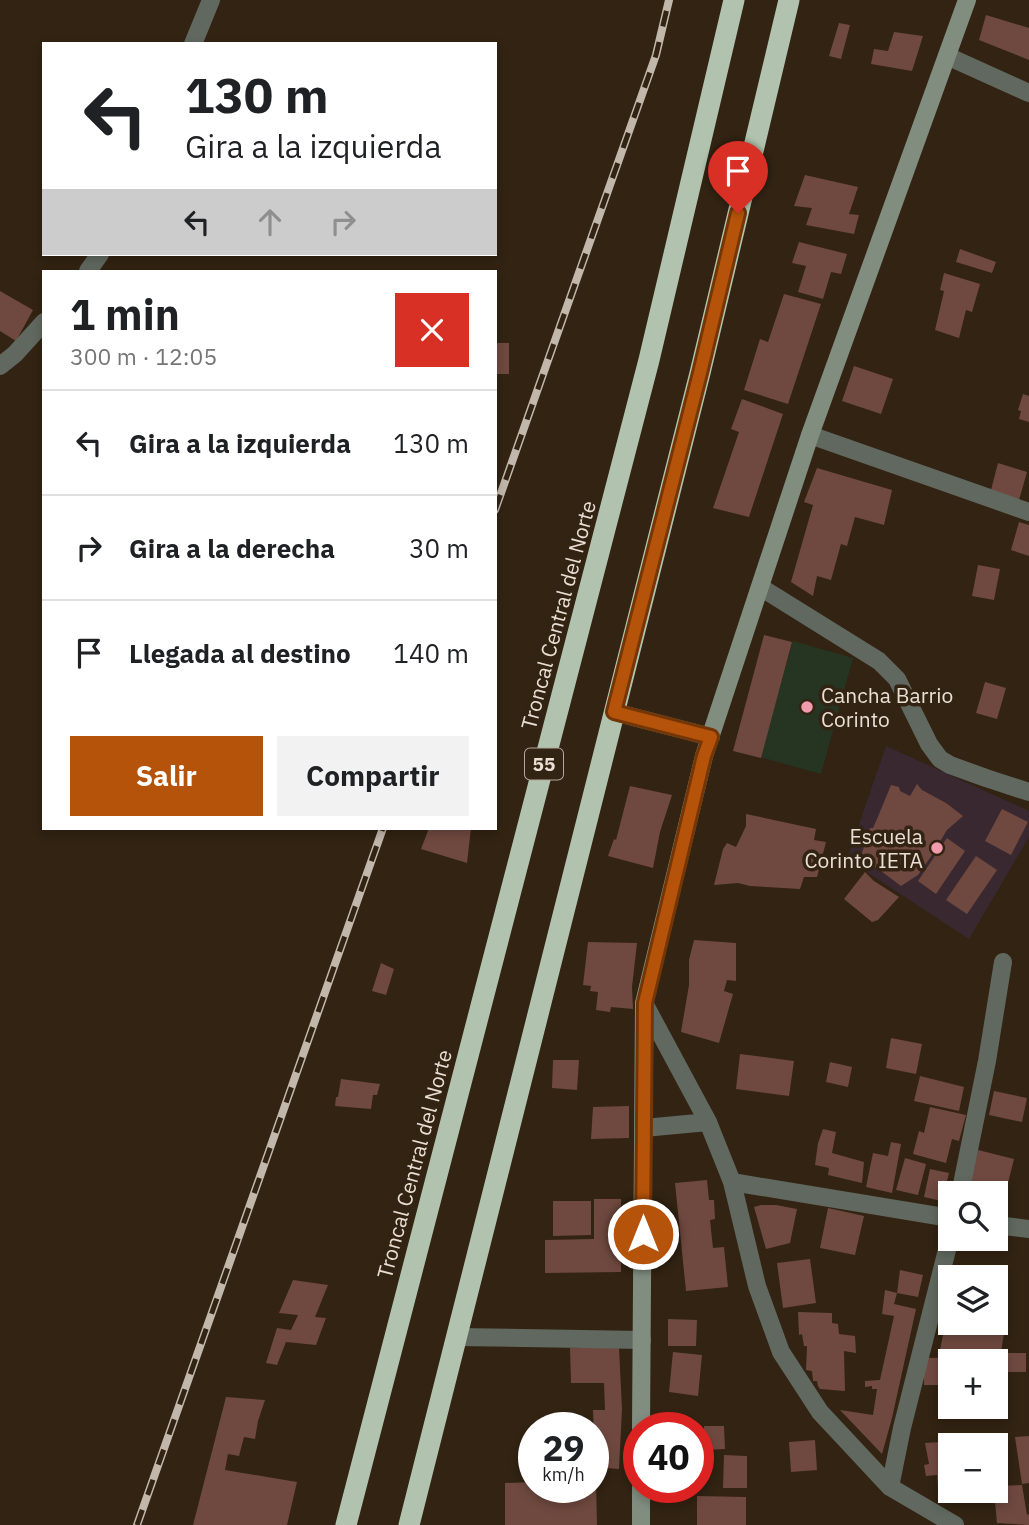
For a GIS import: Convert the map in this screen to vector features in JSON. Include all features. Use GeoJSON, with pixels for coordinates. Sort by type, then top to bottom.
{"type":"FeatureCollection","features":[{"type":"Feature","properties":{"kind":"highway","name":"Troncal Central del Norte"},"geometry":{"type":"LineString","coordinates":[[345,1525],[649,360],[734,0]]}},
{"type":"Feature","properties":{"kind":"highway"},"geometry":{"type":"LineString","coordinates":[[409,1525],[700,373],[789,0]]}},
{"type":"Feature","properties":{"kind":"street"},"geometry":{"type":"LineString","coordinates":[[194,42],[212,0]]}},
{"type":"Feature","properties":{"kind":"street"},"geometry":{"type":"LineString","coordinates":[[641,1412],[645,1003],[704,756],[810,435],[967,0]]}},
{"type":"Feature","properties":{"kind":"street"},"geometry":{"type":"LineString","coordinates":[[947,57],[1029,93]]}},
{"type":"Feature","properties":{"kind":"street"},"geometry":{"type":"LineString","coordinates":[[0,366],[16,354],[42,324]]}},
{"type":"Feature","properties":{"kind":"street"},"geometry":{"type":"LineString","coordinates":[[810,435],[1029,512]]}},
{"type":"Feature","properties":{"kind":"street"},"geometry":{"type":"LineString","coordinates":[[760,587],[879,661],[897,679],[929,744],[940,758],[950,765],[1029,792]]}},
{"type":"Feature","properties":{"kind":"street"},"geometry":{"type":"LineString","coordinates":[[614,712],[711,737]]}},
{"type":"Feature","properties":{"kind":"street"},"geometry":{"type":"LineString","coordinates":[[963,1181],[1003,962]]}},
{"type":"Feature","properties":{"kind":"street"},"geometry":{"type":"LineString","coordinates":[[645,1003],[708,1122],[732,1182],[757,1286],[781,1352],[820,1412],[890,1487],[955,1525]]}},
{"type":"Feature","properties":{"kind":"street"},"geometry":{"type":"LineString","coordinates":[[643,1128],[708,1122]]}},
{"type":"Feature","properties":{"kind":"street"},"geometry":{"type":"LineString","coordinates":[[732,1182],[938,1216]]}},
{"type":"Feature","properties":{"kind":"street"},"geometry":{"type":"LineString","coordinates":[[1008,1226],[1029,1229]]}},
{"type":"Feature","properties":{"kind":"street"},"geometry":{"type":"LineString","coordinates":[[890,1487],[902,1428],[947,1251]]}},
{"type":"Feature","properties":{"kind":"street"},"geometry":{"type":"LineString","coordinates":[[456,1337],[642,1340]]}},
{"type":"Feature","properties":{"kind":"street"},"geometry":{"type":"LineString","coordinates":[[641,1503],[641,1525]]}},
{"type":"Feature","properties":{"kind":"shaded area","name":"Escuela Corinto IETA"},"geometry":{"type":"Polygon","coordinates":[[[886,746],[1029,811],[1029,837],[969,939],[847,859],[886,746]]]}},
{"type":"Feature","properties":{"kind":"green space","name":"Cancha Barrio Corinto"},"geometry":{"type":"Polygon","coordinates":[[[793,641],[853,658],[821,774],[760,757],[793,641]]]}},
{"type":"Feature","properties":{"kind":"building"},"geometry":{"type":"Polygon","coordinates":[[[986,15],[1029,28],[1029,60],[979,40],[986,15]]]}},
{"type":"Feature","properties":{"kind":"building"},"geometry":{"type":"Polygon","coordinates":[[[839,23],[850,25],[841,59],[829,56],[839,23]]]}},
{"type":"Feature","properties":{"kind":"building"},"geometry":{"type":"Polygon","coordinates":[[[894,32],[923,36],[912,71],[871,64],[874,49],[888,51],[894,32]]]}},
{"type":"Feature","properties":{"kind":"building"},"geometry":{"type":"Polygon","coordinates":[[[805,175],[858,187],[849,214],[859,215],[854,234],[806,225],[812,208],[794,206],[805,175]]]}},
{"type":"Feature","properties":{"kind":"building"},"geometry":{"type":"Polygon","coordinates":[[[799,242],[847,254],[841,274],[831,272],[823,299],[798,292],[806,266],[792,263],[799,242]]]}},
{"type":"Feature","properties":{"kind":"building"},"geometry":{"type":"Polygon","coordinates":[[[960,249],[996,262],[992,273],[956,262],[960,249]]]}},
{"type":"Feature","properties":{"kind":"building"},"geometry":{"type":"Polygon","coordinates":[[[944,273],[980,284],[972,312],[966,310],[959,338],[935,330],[944,291],[940,290],[944,273]]]}},
{"type":"Feature","properties":{"kind":"building"},"geometry":{"type":"Polygon","coordinates":[[[0,291],[33,310],[16,341],[0,331],[0,291]]]}},
{"type":"Feature","properties":{"kind":"building"},"geometry":{"type":"Polygon","coordinates":[[[784,294],[821,304],[788,404],[744,390],[760,339],[768,342],[784,294]]]}},
{"type":"Feature","properties":{"kind":"building"},"geometry":{"type":"Polygon","coordinates":[[[497,343],[509,343],[509,374],[497,374],[497,343]]]}},
{"type":"Feature","properties":{"kind":"building"},"geometry":{"type":"Polygon","coordinates":[[[854,366],[893,379],[881,414],[842,401],[854,366]]]}},
{"type":"Feature","properties":{"kind":"building"},"geometry":{"type":"Polygon","coordinates":[[[1023,394],[1029,396],[1029,422],[1019,419],[1021,411],[1018,410],[1023,394]]]}},
{"type":"Feature","properties":{"kind":"building"},"geometry":{"type":"Polygon","coordinates":[[[742,399],[783,414],[749,517],[713,508],[739,432],[731,429],[742,399]]]}},
{"type":"Feature","properties":{"kind":"building"},"geometry":{"type":"Polygon","coordinates":[[[998,463],[1027,472],[1019,500],[991,490],[998,463]]]}},
{"type":"Feature","properties":{"kind":"building"},"geometry":{"type":"Polygon","coordinates":[[[817,468],[892,490],[884,525],[855,517],[847,546],[841,544],[831,580],[817,576],[813,596],[791,582],[813,505],[804,502],[817,468]]]}},
{"type":"Feature","properties":{"kind":"building"},"geometry":{"type":"Polygon","coordinates":[[[1019,522],[1029,525],[1029,556],[1011,550],[1019,522]]]}},
{"type":"Feature","properties":{"kind":"building"},"geometry":{"type":"Polygon","coordinates":[[[978,565],[1000,569],[994,600],[972,596],[978,565]]]}},
{"type":"Feature","properties":{"kind":"building"},"geometry":{"type":"Polygon","coordinates":[[[764,635],[792,642],[761,758],[733,751],[764,635]]]}},
{"type":"Feature","properties":{"kind":"building"},"geometry":{"type":"Polygon","coordinates":[[[985,682],[1006,688],[997,719],[976,713],[985,682]]]}},
{"type":"Feature","properties":{"kind":"building"},"geometry":{"type":"Polygon","coordinates":[[[917,784],[963,816],[947,830],[918,875],[901,886],[861,856],[870,828],[873,828],[891,785],[899,787],[900,791],[910,796],[917,784]]]}},
{"type":"Feature","properties":{"kind":"building"},"geometry":{"type":"Polygon","coordinates":[[[630,786],[672,795],[660,832],[653,868],[608,856],[614,839],[616,840],[630,786]]]}},
{"type":"Feature","properties":{"kind":"building"},"geometry":{"type":"Polygon","coordinates":[[[1002,809],[1028,822],[1011,855],[985,841],[1002,809]]]}},
{"type":"Feature","properties":{"kind":"building"},"geometry":{"type":"Polygon","coordinates":[[[746,814],[816,829],[814,840],[826,842],[817,877],[804,877],[800,889],[738,883],[714,885],[723,849],[727,843],[736,847],[746,826],[746,814]]]}},
{"type":"Feature","properties":{"kind":"building"},"geometry":{"type":"Polygon","coordinates":[[[428,830],[471,830],[467,863],[421,849],[428,830]]]}},
{"type":"Feature","properties":{"kind":"building"},"geometry":{"type":"Polygon","coordinates":[[[947,838],[965,851],[936,894],[918,881],[947,838]]]}},
{"type":"Feature","properties":{"kind":"building"},"geometry":{"type":"Polygon","coordinates":[[[976,856],[997,870],[967,914],[946,900],[976,856]]]}},
{"type":"Feature","properties":{"kind":"building"},"geometry":{"type":"Polygon","coordinates":[[[865,872],[899,897],[878,920],[872,922],[844,899],[865,872]]]}},
{"type":"Feature","properties":{"kind":"building"},"geometry":{"type":"Polygon","coordinates":[[[694,940],[736,943],[736,981],[727,980],[724,991],[733,994],[719,1043],[681,1032],[689,985],[689,960],[694,940]]]}},
{"type":"Feature","properties":{"kind":"building"},"geometry":{"type":"Polygon","coordinates":[[[588,942],[637,943],[632,987],[633,1009],[611,1007],[610,1012],[596,1010],[598,992],[590,991],[591,986],[583,985],[588,942]]]}},
{"type":"Feature","properties":{"kind":"building"},"geometry":{"type":"Polygon","coordinates":[[[381,963],[394,969],[386,995],[372,991],[381,963]]]}},
{"type":"Feature","properties":{"kind":"building"},"geometry":{"type":"Polygon","coordinates":[[[891,1038],[922,1044],[916,1074],[886,1068],[891,1038]]]}},
{"type":"Feature","properties":{"kind":"building"},"geometry":{"type":"Polygon","coordinates":[[[740,1054],[794,1061],[789,1096],[736,1089],[740,1054]]]}},
{"type":"Feature","properties":{"kind":"building"},"geometry":{"type":"Polygon","coordinates":[[[553,1060],[579,1060],[577,1090],[552,1088],[553,1060]]]}},
{"type":"Feature","properties":{"kind":"building"},"geometry":{"type":"Polygon","coordinates":[[[830,1062],[852,1067],[848,1087],[826,1082],[830,1062]]]}},
{"type":"Feature","properties":{"kind":"building"},"geometry":{"type":"Polygon","coordinates":[[[920,1076],[964,1087],[959,1111],[914,1101],[920,1076]]]}},
{"type":"Feature","properties":{"kind":"building"},"geometry":{"type":"Polygon","coordinates":[[[341,1079],[380,1084],[377,1095],[373,1095],[371,1109],[335,1106],[341,1079]]]}},
{"type":"Feature","properties":{"kind":"building"},"geometry":{"type":"Polygon","coordinates":[[[994,1091],[1027,1098],[1022,1122],[989,1115],[994,1091]]]}},
{"type":"Feature","properties":{"kind":"building"},"geometry":{"type":"Polygon","coordinates":[[[629,1106],[629,1138],[591,1139],[593,1107],[629,1106]]]}},
{"type":"Feature","properties":{"kind":"building"},"geometry":{"type":"Polygon","coordinates":[[[930,1107],[966,1115],[959,1141],[952,1139],[946,1163],[913,1154],[919,1131],[924,1133],[930,1107]]]}},
{"type":"Feature","properties":{"kind":"building"},"geometry":{"type":"Polygon","coordinates":[[[823,1129],[836,1132],[832,1153],[864,1162],[862,1183],[828,1175],[829,1168],[815,1165],[823,1129]]]}},
{"type":"Feature","properties":{"kind":"building"},"geometry":{"type":"Polygon","coordinates":[[[891,1142],[901,1144],[892,1193],[866,1187],[873,1153],[888,1156],[891,1142]]]}},
{"type":"Feature","properties":{"kind":"building"},"geometry":{"type":"Polygon","coordinates":[[[978,1150],[1014,1159],[1008,1183],[971,1181],[978,1150]]]}},
{"type":"Feature","properties":{"kind":"building"},"geometry":{"type":"Polygon","coordinates":[[[905,1158],[926,1164],[918,1195],[896,1190],[905,1158]]]}},
{"type":"Feature","properties":{"kind":"building"},"geometry":{"type":"Polygon","coordinates":[[[930,1169],[949,1173],[947,1181],[938,1181],[938,1200],[924,1197],[930,1169]]]}},
{"type":"Feature","properties":{"kind":"building"},"geometry":{"type":"Polygon","coordinates":[[[707,1180],[709,1200],[714,1200],[715,1219],[710,1220],[713,1248],[724,1247],[728,1287],[686,1291],[675,1183],[707,1180]]]}},
{"type":"Feature","properties":{"kind":"building"},"geometry":{"type":"Polygon","coordinates":[[[594,1199],[621,1199],[621,1272],[545,1273],[545,1240],[594,1239],[594,1199]]]}},
{"type":"Feature","properties":{"kind":"building"},"geometry":{"type":"Polygon","coordinates":[[[553,1201],[591,1201],[591,1235],[553,1236],[553,1201]]]}},
{"type":"Feature","properties":{"kind":"building"},"geometry":{"type":"Polygon","coordinates":[[[761,1205],[797,1209],[790,1243],[766,1249],[754,1207],[761,1205]]]}},
{"type":"Feature","properties":{"kind":"building"},"geometry":{"type":"Polygon","coordinates":[[[828,1208],[864,1216],[855,1255],[820,1248],[828,1208]]]}},
{"type":"Feature","properties":{"kind":"building"},"geometry":{"type":"Polygon","coordinates":[[[810,1259],[816,1303],[783,1308],[777,1263],[810,1259]]]}},
{"type":"Feature","properties":{"kind":"building"},"geometry":{"type":"Polygon","coordinates":[[[900,1270],[923,1275],[918,1297],[897,1293],[900,1270]]]}},
{"type":"Feature","properties":{"kind":"building"},"geometry":{"type":"Polygon","coordinates":[[[293,1280],[328,1285],[315,1317],[326,1318],[316,1345],[286,1342],[277,1365],[266,1363],[277,1328],[291,1330],[298,1315],[279,1313],[293,1280]]]}},
{"type":"Feature","properties":{"kind":"building"},"geometry":{"type":"Polygon","coordinates":[[[885,1290],[897,1293],[894,1304],[916,1309],[882,1454],[840,1410],[873,1415],[877,1389],[872,1389],[872,1386],[865,1387],[865,1381],[880,1380],[894,1316],[882,1314],[885,1290]]]}},
{"type":"Feature","properties":{"kind":"building"},"geometry":{"type":"Polygon","coordinates":[[[798,1312],[832,1313],[832,1323],[838,1324],[839,1334],[855,1336],[856,1353],[844,1351],[845,1391],[820,1389],[817,1381],[813,1381],[812,1371],[806,1370],[807,1346],[804,1346],[802,1334],[799,1335],[798,1312]]]}},
{"type":"Feature","properties":{"kind":"building"},"geometry":{"type":"Polygon","coordinates":[[[668,1319],[697,1320],[696,1346],[668,1346],[668,1319]]]}},
{"type":"Feature","properties":{"kind":"building"},"geometry":{"type":"Polygon","coordinates":[[[943,1335],[1004,1335],[1001,1349],[940,1349],[943,1335]]]}},
{"type":"Feature","properties":{"kind":"building"},"geometry":{"type":"Polygon","coordinates":[[[570,1348],[619,1348],[622,1409],[619,1469],[609,1468],[609,1412],[593,1412],[605,1410],[604,1383],[571,1383],[570,1348]]]}},
{"type":"Feature","properties":{"kind":"building"},"geometry":{"type":"Polygon","coordinates":[[[673,1352],[702,1355],[698,1396],[669,1392],[673,1352]]]}},
{"type":"Feature","properties":{"kind":"building"},"geometry":{"type":"Polygon","coordinates":[[[1008,1353],[1026,1353],[1026,1372],[1008,1372],[1008,1353]]]}},
{"type":"Feature","properties":{"kind":"building"},"geometry":{"type":"Polygon","coordinates":[[[924,1358],[938,1358],[938,1385],[924,1385],[924,1358]]]}},
{"type":"Feature","properties":{"kind":"building"},"geometry":{"type":"Polygon","coordinates":[[[226,1397],[265,1400],[255,1439],[244,1437],[239,1456],[228,1454],[225,1470],[297,1482],[287,1525],[193,1525],[226,1397]]]}},
{"type":"Feature","properties":{"kind":"building"},"geometry":{"type":"Polygon","coordinates":[[[714,1426],[724,1426],[725,1449],[714,1450],[714,1426]]]}},
{"type":"Feature","properties":{"kind":"building"},"geometry":{"type":"Polygon","coordinates":[[[1029,1436],[1029,1483],[1022,1484],[1015,1437],[1029,1436]]]}},
{"type":"Feature","properties":{"kind":"building"},"geometry":{"type":"Polygon","coordinates":[[[815,1440],[817,1470],[791,1472],[789,1442],[815,1440]]]}},
{"type":"Feature","properties":{"kind":"building"},"geometry":{"type":"Polygon","coordinates":[[[938,1442],[938,1488],[937,1475],[926,1476],[924,1465],[929,1464],[925,1443],[938,1442]]]}},
{"type":"Feature","properties":{"kind":"building"},"geometry":{"type":"Polygon","coordinates":[[[724,1455],[747,1456],[747,1488],[723,1488],[724,1455]]]}},
{"type":"Feature","properties":{"kind":"building"},"geometry":{"type":"Polygon","coordinates":[[[505,1483],[518,1483],[518,1503],[596,1503],[597,1525],[505,1525],[505,1483]]]}},
{"type":"Feature","properties":{"kind":"building"},"geometry":{"type":"Polygon","coordinates":[[[1022,1485],[1029,1525],[997,1523],[995,1503],[1008,1503],[1008,1486],[1022,1485]]]}},
{"type":"Feature","properties":{"kind":"building"},"geometry":{"type":"Polygon","coordinates":[[[714,1496],[746,1497],[746,1525],[697,1525],[697,1503],[714,1503],[714,1496]]]}},
{"type":"Feature","properties":{"kind":"railway"},"geometry":{"type":"LineString","coordinates":[[497,504],[656,55],[669,0]]}},
{"type":"Feature","properties":{"kind":"railway"},"geometry":{"type":"LineString","coordinates":[[137,1525],[382,830]]}},
{"type":"Feature","properties":{"kind":"place","name":"Cancha Barrio Corinto"},"geometry":{"type":"Point","coordinates":[807,707]}},
{"type":"Feature","properties":{"kind":"place","name":"Escuela Corinto IETA"},"geometry":{"type":"Point","coordinates":[937,848]}},
{"type":"Feature","properties":{"kind":"route"},"geometry":{"type":"LineString","coordinates":[[643,1234],[645,1003],[704,756],[711,737],[614,712],[738,213]]}}]}
